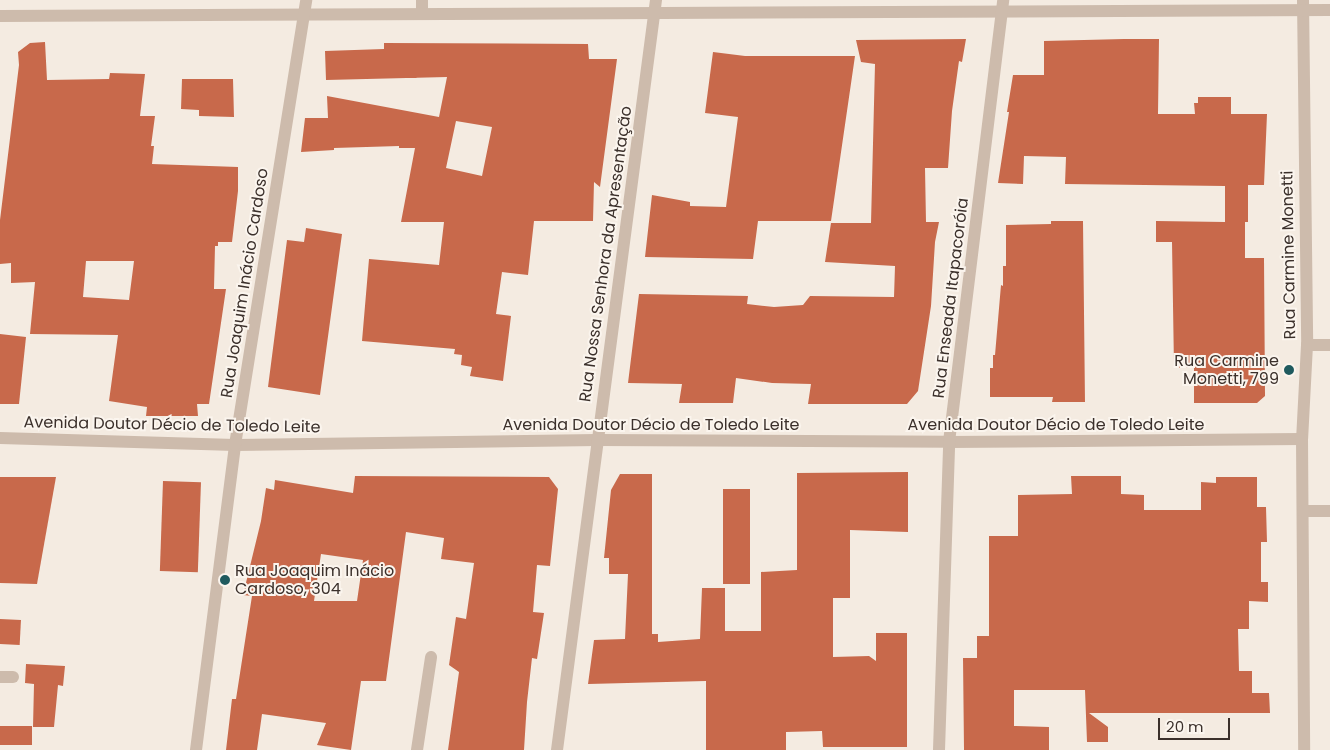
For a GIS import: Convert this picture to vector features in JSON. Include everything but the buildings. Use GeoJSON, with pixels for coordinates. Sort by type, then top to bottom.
{"type":"FeatureCollection","features":[{"type":"Feature","properties":{"kind":"street","name":"Rua Joaquim Inácio Cardoso"},"geometry":{"type":"LineString","coordinates":[[196,750],[235,446],[306,0]]}},
{"type":"Feature","properties":{"kind":"street","name":"Rua Nossa Senhora da Apresentação"},"geometry":{"type":"LineString","coordinates":[[557,750],[656,0]]}},
{"type":"Feature","properties":{"kind":"street"},"geometry":{"type":"LineString","coordinates":[[0,16],[304,14],[422,6],[654,14],[1003,6],[1303,5],[1330,10]]}},
{"type":"Feature","properties":{"kind":"street","name":"Rua Carmine Monetti"},"geometry":{"type":"LineString","coordinates":[[1303,5],[1307,345],[1302,439],[1304,750]]}},
{"type":"Feature","properties":{"kind":"street","name":"Rua Enseada Itapacoróia"},"geometry":{"type":"LineString","coordinates":[[939,750],[949,442],[1003,6]]}},
{"type":"Feature","properties":{"kind":"street"},"geometry":{"type":"LineString","coordinates":[[1307,345],[1330,346]]}},
{"type":"Feature","properties":{"kind":"street","name":"Avenida Doutor Décio de Toledo Leite"},"geometry":{"type":"LineString","coordinates":[[0,438],[235,446],[597,440],[949,442],[1302,439]]}},
{"type":"Feature","properties":{"kind":"street"},"geometry":{"type":"LineString","coordinates":[[1303,511],[1330,511]]}},
{"type":"Feature","properties":{"kind":"street"},"geometry":{"type":"LineString","coordinates":[[417,750],[431,657]]}},
{"type":"Feature","properties":{"kind":"place","name":"Rua Carmine Monetti, 799"},"geometry":{"type":"Point","coordinates":[1289,370]}},
{"type":"Feature","properties":{"kind":"place","name":"Rua Joaquim Inácio Cardoso, 304"},"geometry":{"type":"Point","coordinates":[225,580]}}]}
